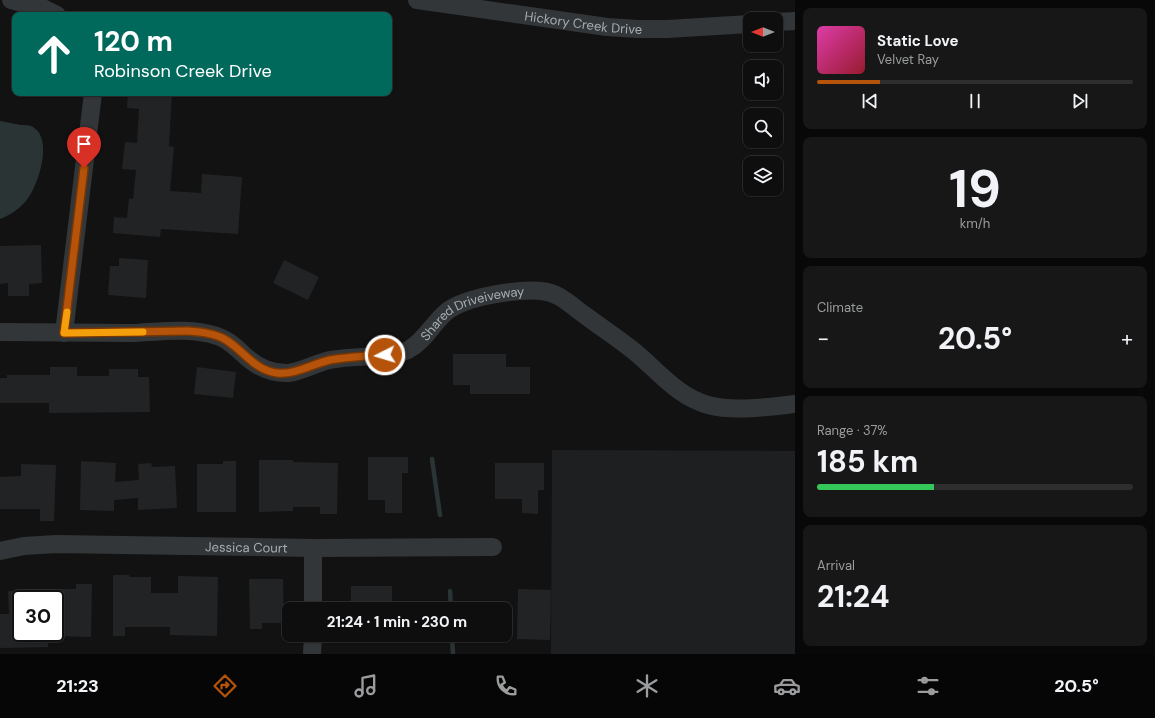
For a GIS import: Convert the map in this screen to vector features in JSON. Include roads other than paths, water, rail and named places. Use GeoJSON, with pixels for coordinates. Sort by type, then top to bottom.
{"type":"FeatureCollection","features":[{"type":"Feature","properties":{"kind":"street"},"geometry":{"type":"LineString","coordinates":[[11,0],[51,12]]}},
{"type":"Feature","properties":{"kind":"street","name":"Hickory Creek Drive"},"geometry":{"type":"LineString","coordinates":[[417,0],[614,28],[667,29],[743,24]]}},
{"type":"Feature","properties":{"kind":"street"},"geometry":{"type":"LineString","coordinates":[[783,22],[795,21]]}},
{"type":"Feature","properties":{"kind":"street"},"geometry":{"type":"LineString","coordinates":[[64,333],[93,96]]}},
{"type":"Feature","properties":{"kind":"street","name":"Shared Driveiveway"},"geometry":{"type":"LineString","coordinates":[[0,332],[203,332],[225,339],[252,362],[264,369],[276,373],[290,373],[330,360],[393,354],[405,351],[413,347],[423,338],[450,309],[462,303],[511,292],[531,290],[561,296],[575,309],[637,354],[684,395],[697,402],[710,406],[726,408],[766,407],[795,404]]}},
{"type":"Feature","properties":{"kind":"street","name":"Jessica Court"},"geometry":{"type":"LineString","coordinates":[[0,551],[24,546],[56,544],[313,548],[493,548]]}},
{"type":"Feature","properties":{"kind":"street"},"geometry":{"type":"LineString","coordinates":[[313,548],[313,602]]}},
{"type":"Feature","properties":{"kind":"street"},"geometry":{"type":"LineString","coordinates":[[312,654],[313,642]]}},
{"type":"Feature","properties":{"kind":"waterway"},"geometry":{"type":"LineString","coordinates":[[432,459],[440,515]]}},
{"type":"Feature","properties":{"kind":"waterway"},"geometry":{"type":"LineString","coordinates":[[450,591],[451,602]]}},
{"type":"Feature","properties":{"kind":"waterway"},"geometry":{"type":"LineString","coordinates":[[452,642],[453,654]]}}]}
